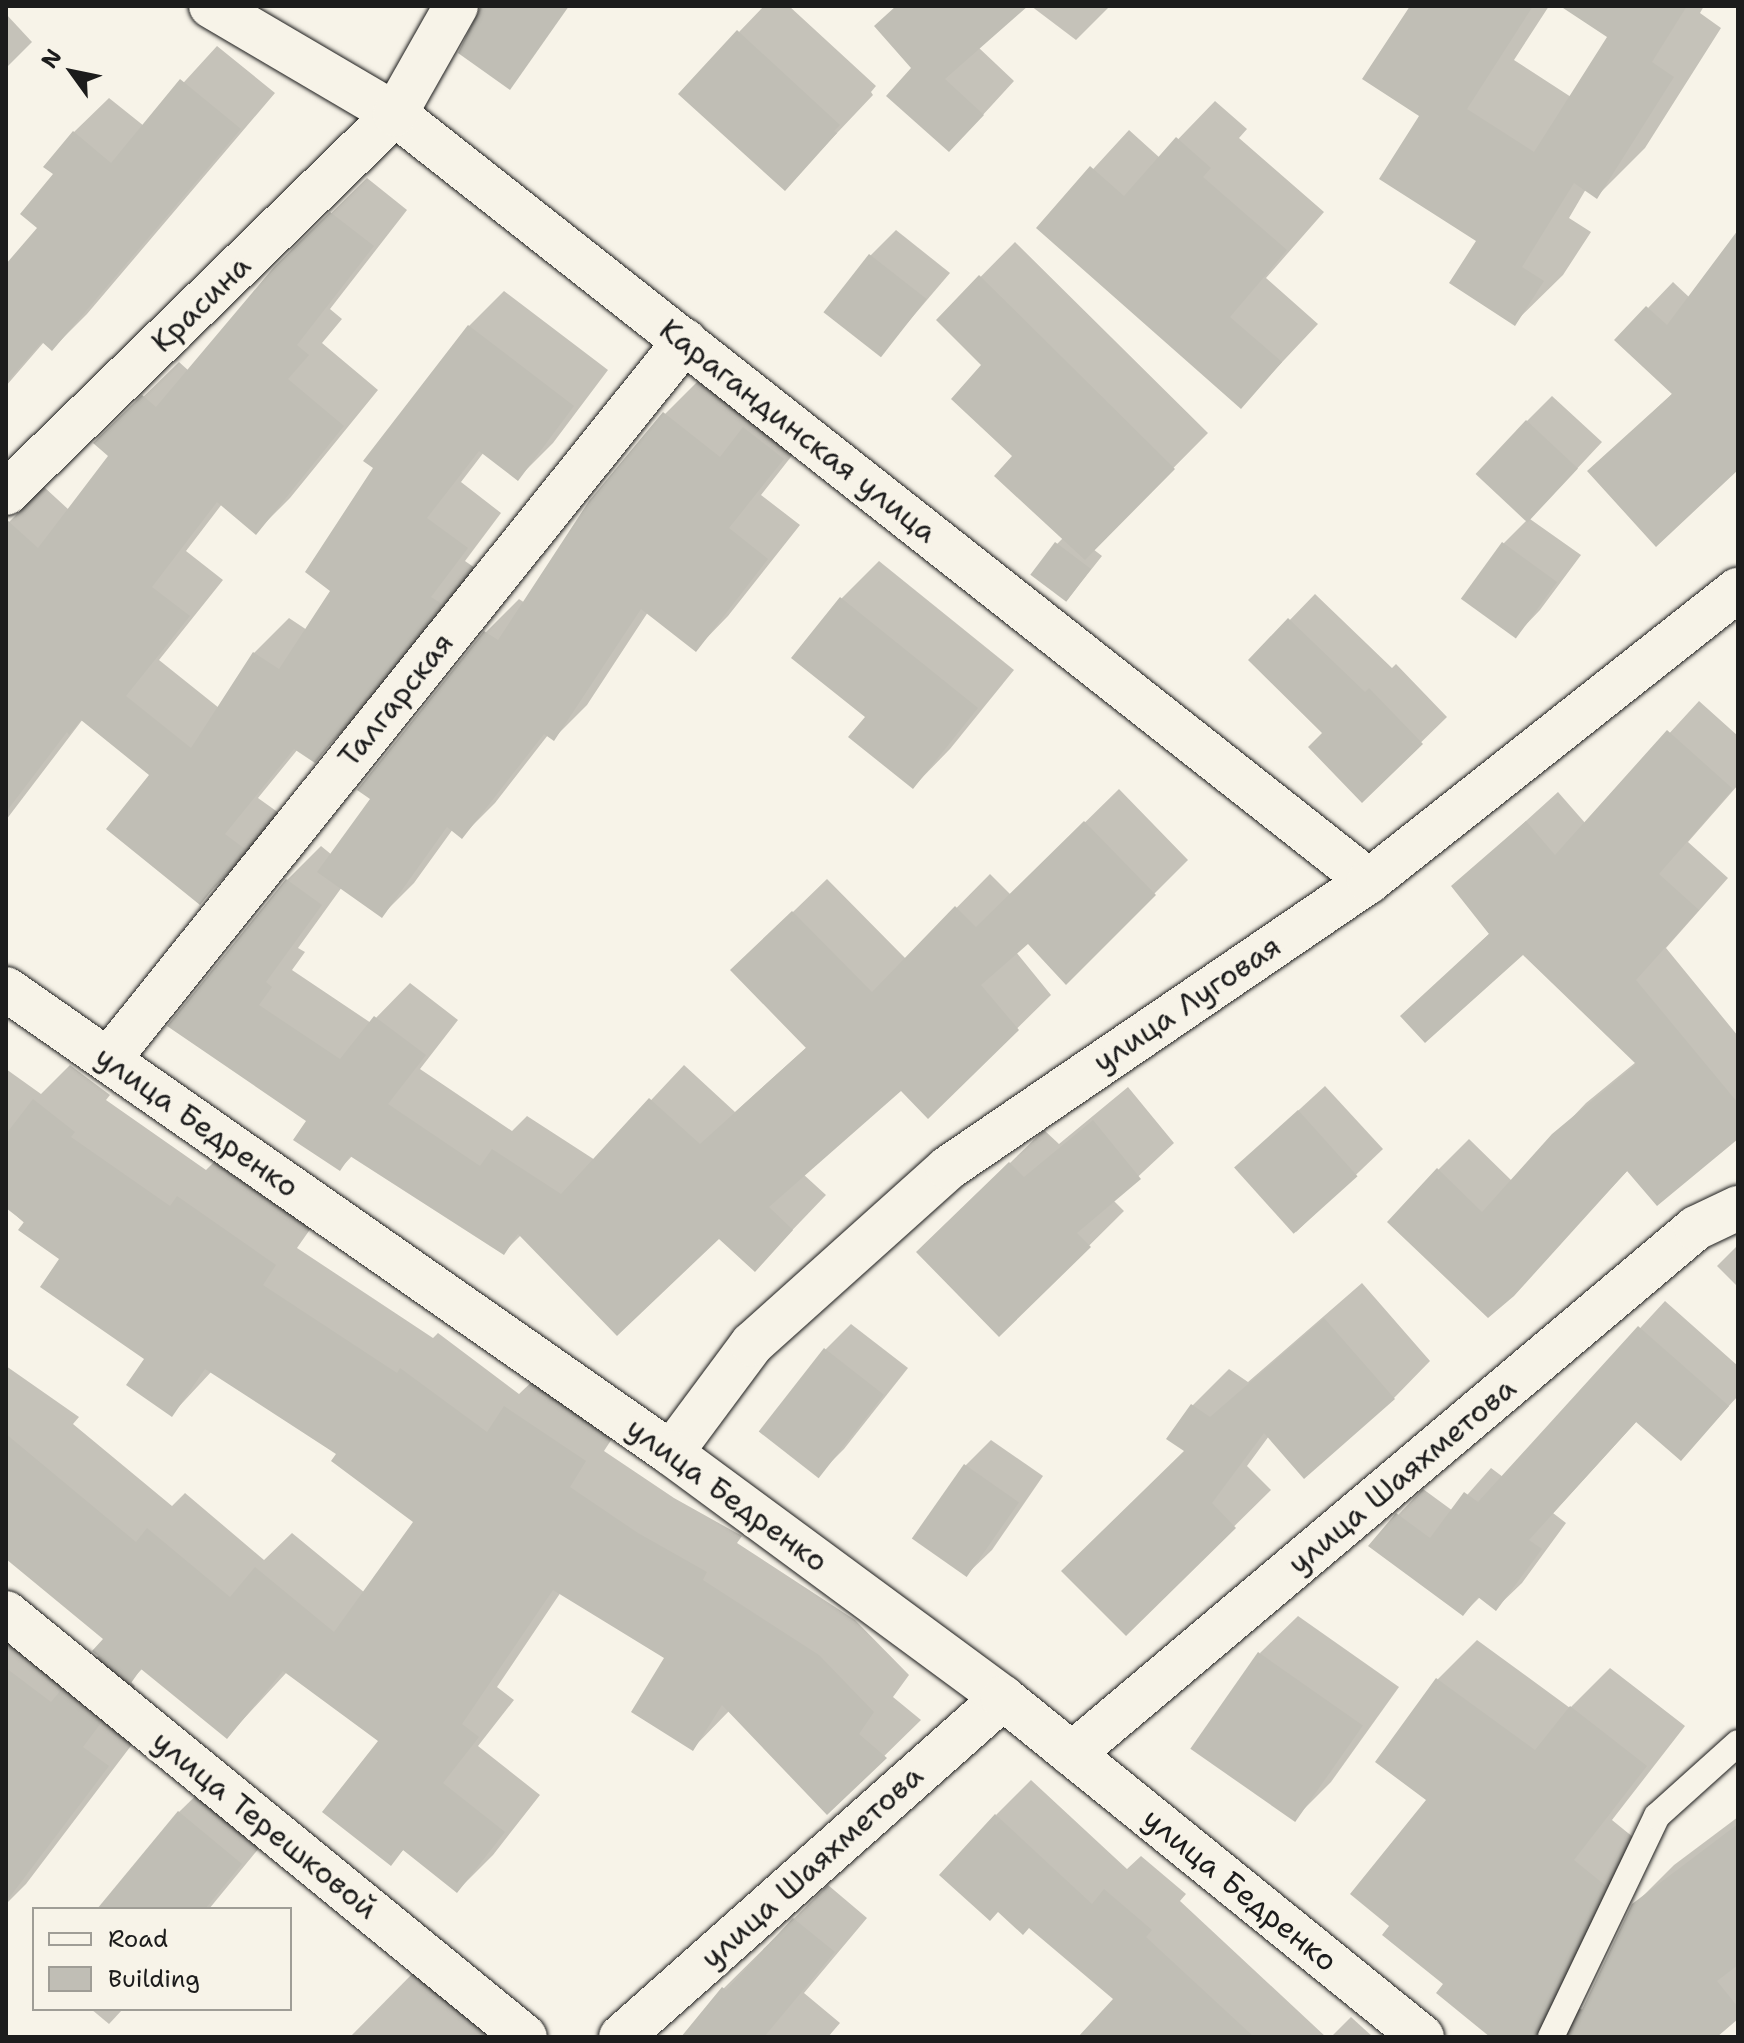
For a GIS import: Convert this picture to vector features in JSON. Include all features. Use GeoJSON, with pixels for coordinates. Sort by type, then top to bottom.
{"type":"FeatureCollection","features":[{"type":"Feature","properties":{"kind":"street","name":"Карагандинская улица"},"geometry":{"type":"LineString","coordinates":[[211,6],[395,114],[1369,881]]}},
{"type":"Feature","properties":{"kind":"street","name":"Красина"},"geometry":{"type":"LineString","coordinates":[[6,493],[395,114],[456,6]]}},
{"type":"Feature","properties":{"kind":"street","name":"Талгарская"},"geometry":{"type":"LineString","coordinates":[[108,1060],[685,341]]}},
{"type":"Feature","properties":{"kind":"street","name":"улица Луговая"},"geometry":{"type":"LineString","coordinates":[[671,1453],[752,1344],[948,1168],[1369,881],[1738,590]]}},
{"type":"Feature","properties":{"kind":"street","name":"улица Бедренко"},"geometry":{"type":"LineString","coordinates":[[6,989],[671,1453],[1003,1698],[1422,2037]]}},
{"type":"Feature","properties":{"kind":"street","name":"улица Шаяхметова"},"geometry":{"type":"LineString","coordinates":[[1072,1754],[1696,1228],[1738,1208]]}},
{"type":"Feature","properties":{"kind":"street","name":"улица Терешковой"},"geometry":{"type":"LineString","coordinates":[[6,1613],[525,2037]]}},
{"type":"Feature","properties":{"kind":"street","name":"улица Шаяхметова"},"geometry":{"type":"LineString","coordinates":[[621,2037],[1003,1698]]}},
{"type":"Feature","properties":{"kind":"lane"},"geometry":{"type":"LineString","coordinates":[[1551,2037],[1657,1816],[1738,1743]]}},
{"type":"Feature","properties":{"kind":"building"},"geometry":{"type":"Polygon","coordinates":[[[481,6],[569,6],[510,90],[458,53],[481,6]]]}},
{"type":"Feature","properties":{"kind":"building"},"geometry":{"type":"Polygon","coordinates":[[[896,6],[1028,6],[945,79],[984,115],[949,152],[886,96],[911,68],[874,26],[896,6]]]}},
{"type":"Feature","properties":{"kind":"building"},"geometry":{"type":"Polygon","coordinates":[[[1410,6],[1533,6],[1467,109],[1534,152],[1607,37],[1560,6],[1687,6],[1652,62],[1674,77],[1597,199],[1574,183],[1522,267],[1544,281],[1515,326],[1449,283],[1476,241],[1379,179],[1419,116],[1362,79],[1410,6]]]}},
{"type":"Feature","properties":{"kind":"building"},"geometry":{"type":"Polygon","coordinates":[[[737,30],[840,125],[834,131],[837,133],[785,191],[678,94],[737,30]]]}},
{"type":"Feature","properties":{"kind":"building"},"geometry":{"type":"Polygon","coordinates":[[[180,79],[241,129],[52,351],[42,342],[6,383],[6,264],[37,228],[20,214],[53,174],[43,167],[73,131],[111,163],[180,79]]]}},
{"type":"Feature","properties":{"kind":"building"},"geometry":{"type":"Polygon","coordinates":[[[1176,137],[1211,168],[1203,177],[1287,250],[1230,317],[1282,362],[1241,409],[1036,228],[1090,166],[1124,196],[1176,137]]]}},
{"type":"Feature","properties":{"kind":"building"},"geometry":{"type":"Polygon","coordinates":[[[330,212],[374,246],[297,345],[309,355],[288,379],[344,426],[256,535],[217,502],[152,587],[190,616],[126,696],[191,748],[253,652],[279,669],[330,591],[305,572],[373,468],[363,461],[468,325],[574,406],[518,481],[479,451],[427,518],[468,548],[431,597],[442,604],[315,763],[294,749],[225,834],[245,849],[200,905],[106,829],[149,775],[81,720],[69,735],[67,732],[6,812],[6,519],[38,548],[108,456],[93,443],[142,395],[156,407],[274,267],[330,212]]]}},
{"type":"Feature","properties":{"kind":"building"},"geometry":{"type":"Polygon","coordinates":[[[1738,230],[1738,470],[1656,547],[1587,471],[1672,394],[1614,340],[1646,306],[1667,325],[1738,230]]]}},
{"type":"Feature","properties":{"kind":"building"},"geometry":{"type":"Polygon","coordinates":[[[869,254],[927,299],[881,357],[823,312],[869,254]]]}},
{"type":"Feature","properties":{"kind":"building"},"geometry":{"type":"Polygon","coordinates":[[[979,275],[1175,469],[1085,560],[994,476],[1012,456],[951,399],[981,365],[936,320],[979,275]]]}},
{"type":"Feature","properties":{"kind":"building"},"geometry":{"type":"Polygon","coordinates":[[[663,412],[720,457],[743,427],[784,459],[729,528],[768,559],[696,652],[641,609],[554,741],[544,734],[462,839],[447,827],[382,918],[317,872],[370,799],[357,790],[484,631],[498,640],[589,501],[663,412]]]}},
{"type":"Feature","properties":{"kind":"building"},"geometry":{"type":"Polygon","coordinates":[[[1526,420],[1578,468],[1527,523],[1476,474],[1526,420]]]}},
{"type":"Feature","properties":{"kind":"building"},"geometry":{"type":"Polygon","coordinates":[[[1055,542],[1091,569],[1066,602],[1030,575],[1055,542]]]}},
{"type":"Feature","properties":{"kind":"building"},"geometry":{"type":"Polygon","coordinates":[[[1502,542],[1557,582],[1516,639],[1461,599],[1502,542]]]}},
{"type":"Feature","properties":{"kind":"building"},"geometry":{"type":"Polygon","coordinates":[[[840,597],[978,708],[913,789],[848,737],[865,717],[791,658],[840,597]]]}},
{"type":"Feature","properties":{"kind":"building"},"geometry":{"type":"Polygon","coordinates":[[[1288,618],[1365,692],[1369,688],[1423,744],[1362,803],[1308,747],[1322,733],[1248,660],[1288,618]]]}},
{"type":"Feature","properties":{"kind":"building"},"geometry":{"type":"Polygon","coordinates":[[[1667,730],[1733,789],[1659,874],[1699,910],[1636,980],[1738,1103],[1738,1139],[1657,1206],[1627,1171],[1514,1296],[1488,1318],[1387,1222],[1437,1168],[1482,1212],[1552,1134],[1636,1064],[1523,955],[1425,1043],[1400,1016],[1489,934],[1451,886],[1526,821],[1555,855],[1667,730]]]}},
{"type":"Feature","properties":{"kind":"building"},"geometry":{"type":"Polygon","coordinates":[[[1084,821],[1156,895],[1066,985],[1028,944],[981,985],[1019,1030],[928,1119],[901,1091],[769,1207],[793,1230],[755,1272],[719,1239],[617,1336],[518,1234],[504,1255],[350,1156],[340,1171],[293,1140],[306,1121],[167,1026],[286,879],[322,905],[266,982],[272,987],[259,1005],[340,1059],[374,1016],[426,1055],[388,1104],[480,1166],[492,1149],[561,1194],[649,1098],[700,1144],[806,1048],[730,970],[792,911],[872,992],[955,906],[976,927],[1084,821]]]}},
{"type":"Feature","properties":{"kind":"building"},"geometry":{"type":"Polygon","coordinates":[[[33,1099],[75,1132],[71,1137],[170,1206],[177,1196],[276,1265],[263,1285],[397,1373],[400,1368],[487,1432],[504,1406],[586,1461],[570,1487],[638,1533],[707,1572],[703,1580],[819,1655],[874,1712],[859,1734],[887,1758],[827,1815],[722,1705],[693,1751],[631,1712],[664,1658],[553,1590],[462,1724],[479,1737],[443,1783],[505,1832],[457,1893],[403,1850],[391,1866],[322,1812],[378,1741],[283,1671],[227,1739],[141,1669],[131,1683],[92,1651],[103,1639],[6,1559],[6,1434],[136,1542],[147,1528],[230,1597],[255,1567],[334,1632],[413,1522],[331,1461],[336,1454],[205,1369],[172,1417],[126,1385],[144,1359],[40,1287],[59,1259],[18,1230],[24,1222],[6,1208],[6,1134],[33,1099]]]}},
{"type":"Feature","properties":{"kind":"building"},"geometry":{"type":"Polygon","coordinates":[[[1298,1110],[1358,1176],[1294,1234],[1234,1168],[1298,1110]]]}},
{"type":"Feature","properties":{"kind":"building"},"geometry":{"type":"Polygon","coordinates":[[[1093,1120],[1141,1179],[1077,1233],[1091,1247],[999,1337],[916,1252],[1009,1162],[1024,1177],[1093,1120]]]}},
{"type":"Feature","properties":{"kind":"building"},"geometry":{"type":"Polygon","coordinates":[[[1324,1318],[1395,1399],[1304,1479],[1264,1433],[1212,1503],[1236,1528],[1126,1636],[1061,1571],[1184,1451],[1166,1439],[1191,1404],[1210,1417],[1324,1318]]]}},
{"type":"Feature","properties":{"kind":"building"},"geometry":{"type":"Polygon","coordinates":[[[1638,1326],[1729,1406],[1681,1461],[1636,1422],[1529,1540],[1542,1549],[1496,1611],[1478,1597],[1463,1616],[1368,1546],[1396,1513],[1430,1538],[1464,1492],[1478,1502],[1638,1326]]]}},
{"type":"Feature","properties":{"kind":"building"},"geometry":{"type":"Polygon","coordinates":[[[824,1348],[884,1395],[819,1478],[759,1432],[824,1348]]]}},
{"type":"Feature","properties":{"kind":"building"},"geometry":{"type":"Polygon","coordinates":[[[964,1464],[1019,1502],[967,1577],[912,1539],[964,1464]]]}},
{"type":"Feature","properties":{"kind":"building"},"geometry":{"type":"Polygon","coordinates":[[[1258,1652],[1363,1725],[1295,1822],[1190,1749],[1258,1652]]]}},
{"type":"Feature","properties":{"kind":"building"},"geometry":{"type":"Polygon","coordinates":[[[6,1668],[51,1702],[61,1690],[101,1723],[83,1747],[109,1766],[6,1902],[6,1668]]]}},
{"type":"Feature","properties":{"kind":"building"},"geometry":{"type":"Polygon","coordinates":[[[1436,1678],[1535,1750],[1570,1706],[1647,1766],[1574,1860],[1606,1886],[1535,2037],[1490,2037],[1436,1993],[1443,1984],[1382,1935],[1389,1926],[1350,1894],[1426,1800],[1375,1762],[1436,1678]]]}},
{"type":"Feature","properties":{"kind":"building"},"geometry":{"type":"Polygon","coordinates":[[[178,1811],[242,1864],[207,1907],[99,1907],[178,1811]]]}},
{"type":"Feature","properties":{"kind":"building"},"geometry":{"type":"Polygon","coordinates":[[[995,1814],[1092,1904],[1104,1889],[1152,1930],[1146,1937],[1254,2037],[1078,2037],[1113,1999],[1029,1928],[1023,1935],[998,1912],[990,1921],[939,1875],[995,1814]]]}},
{"type":"Feature","properties":{"kind":"building"},"geometry":{"type":"Polygon","coordinates":[[[1738,1824],[1738,1965],[1717,1981],[1738,2007],[1738,2019],[1717,2037],[1569,2037],[1632,1904],[1738,1824]]]}},
{"type":"Feature","properties":{"kind":"building"},"geometry":{"type":"Polygon","coordinates":[[[793,1918],[835,1952],[764,2037],[681,2037],[722,1987],[726,1990],[793,1918]]]}}]}
